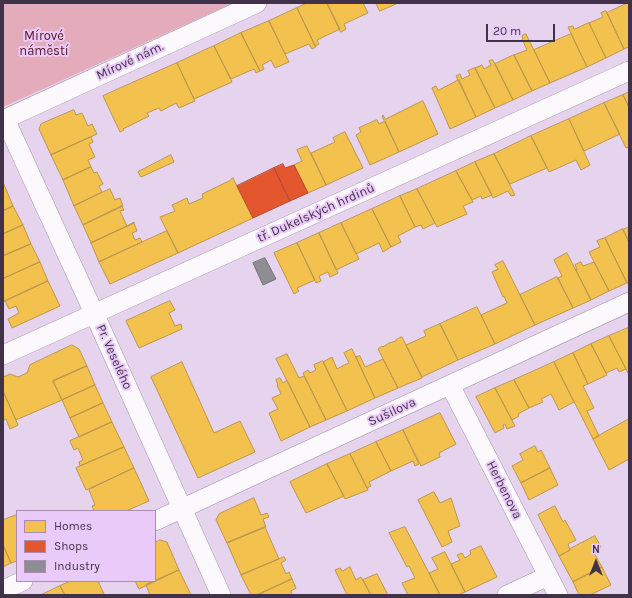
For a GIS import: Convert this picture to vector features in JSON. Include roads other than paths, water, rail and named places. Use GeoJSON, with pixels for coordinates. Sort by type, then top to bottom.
{"type":"FeatureCollection","features":[{"type":"Feature","properties":{"kind":"street","name":"Mírové nám."},"geometry":{"type":"LineString","coordinates":[[4,119],[257,3]]}},
{"type":"Feature","properties":{"kind":"street","name":"tř. Dukelských hrdinů"},"geometry":{"type":"LineString","coordinates":[[3,355],[629,71]]}},
{"type":"Feature","properties":{"kind":"street","name":"Pr. Veselého"},"geometry":{"type":"LineString","coordinates":[[4,119],[94,313],[221,595]]}},
{"type":"Feature","properties":{"kind":"street","name":"Sušilova"},"geometry":{"type":"LineString","coordinates":[[156,521],[629,302]]}},
{"type":"Feature","properties":{"kind":"street","name":"Herbenova"},"geometry":{"type":"LineString","coordinates":[[450,385],[558,595]]}},
{"type":"Feature","properties":{"kind":"street"},"geometry":{"type":"LineString","coordinates":[[507,595],[548,576]]}},
{"type":"Feature","properties":{"kind":"street"},"geometry":{"type":"LineString","coordinates":[[3,590],[21,582]]}},
{"type":"Feature","properties":{"kind":"park label","name":"Mírové náměstí"},"geometry":{"type":"Point","coordinates":[44,44]}}]}
